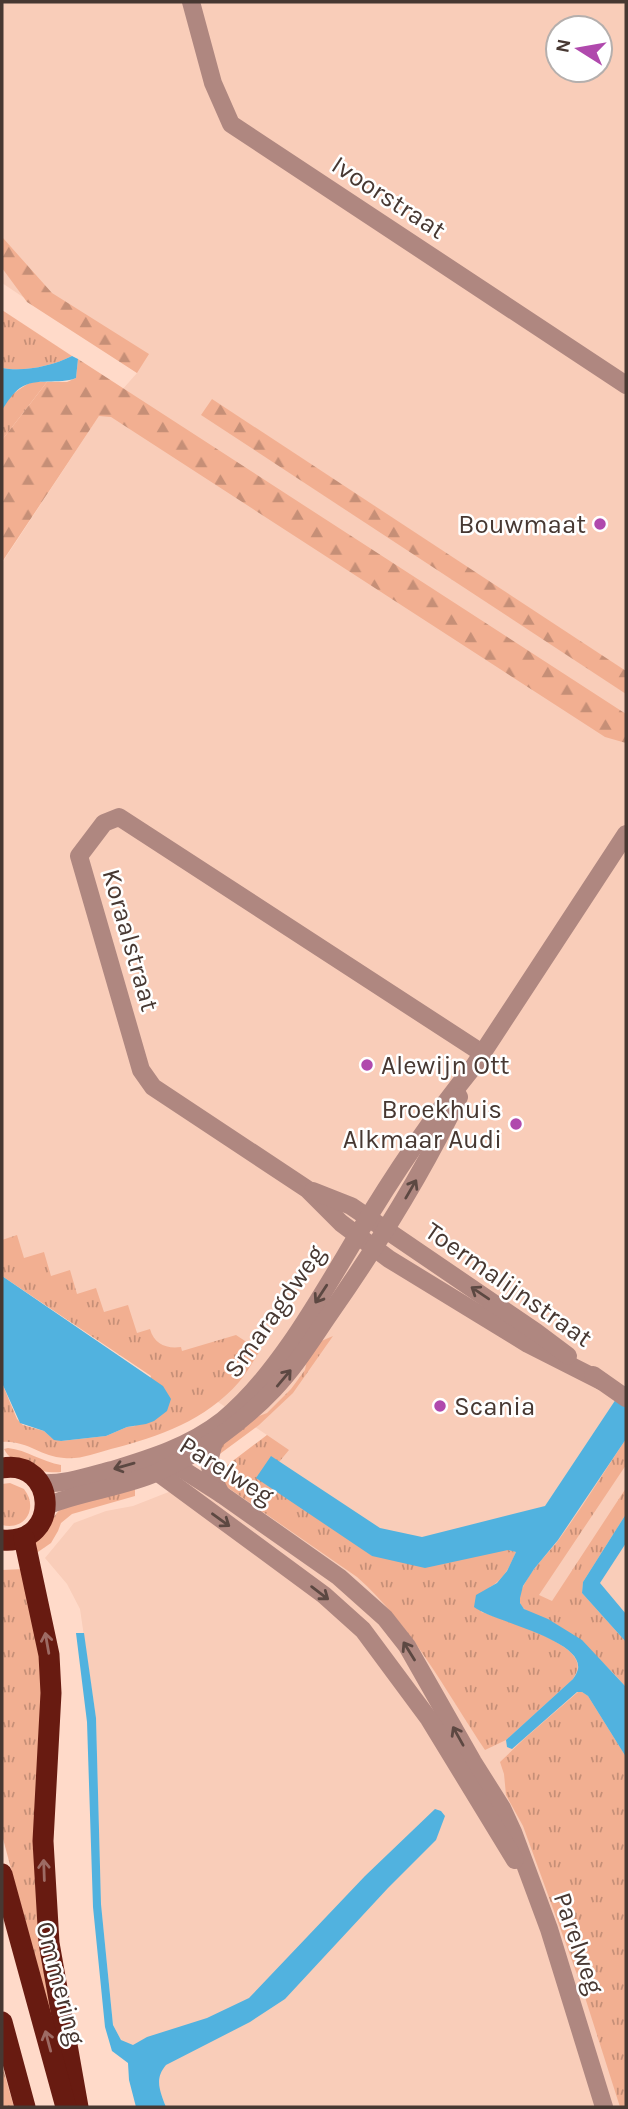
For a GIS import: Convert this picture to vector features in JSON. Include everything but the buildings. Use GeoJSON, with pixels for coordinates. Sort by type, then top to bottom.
{"type":"FeatureCollection","features":[{"type":"Feature","properties":{"kind":"highway"},"geometry":{"type":"LineString","coordinates":[[2,1540],[13,1541],[34,1532],[41,1523],[46,1506],[39,1483],[26,1471],[3,1464]]}},
{"type":"Feature","properties":{"kind":"highway"},"geometry":{"type":"LineString","coordinates":[[24,1538],[49,1655],[51,1693],[43,1841],[49,1943],[78,2107]]}},
{"type":"Feature","properties":{"kind":"highway","name":"Ommering"},"geometry":{"type":"LineString","coordinates":[[2,1874],[66,2107]]}},
{"type":"Feature","properties":{"kind":"highway"},"geometry":{"type":"LineString","coordinates":[[2,2022],[25,2107]]}},
{"type":"Feature","properties":{"kind":"street","name":"Ivoorstraat"},"geometry":{"type":"LineString","coordinates":[[191,2],[213,83],[231,124],[626,385]]}},
{"type":"Feature","properties":{"kind":"street","name":"Koraalstraat"},"geometry":{"type":"LineString","coordinates":[[357,1236],[307,1189],[153,1087],[141,1070],[79,856],[104,823],[119,817],[478,1060]]}},
{"type":"Feature","properties":{"kind":"street","name":"Smaragdweg"},"geometry":{"type":"LineString","coordinates":[[39,1483],[61,1482],[163,1464],[222,1421],[252,1392],[289,1343],[448,1097],[478,1060],[626,834]]}},
{"type":"Feature","properties":{"kind":"street","name":"Smaragdweg"},"geometry":{"type":"LineString","coordinates":[[46,1506],[163,1464],[215,1440],[259,1404],[292,1368],[375,1249],[434,1149],[478,1060]]}},
{"type":"Feature","properties":{"kind":"street","name":"Koraalstraat"},"geometry":{"type":"LineString","coordinates":[[307,1189],[351,1206],[369,1217]]}},
{"type":"Feature","properties":{"kind":"street","name":"Toermalijnstraat"},"geometry":{"type":"LineString","coordinates":[[369,1217],[536,1332],[613,1389]]}},
{"type":"Feature","properties":{"kind":"street","name":"Toermalijnstraat"},"geometry":{"type":"LineString","coordinates":[[357,1236],[528,1344],[613,1389]]}},
{"type":"Feature","properties":{"kind":"street"},"geometry":{"type":"LineString","coordinates":[[215,1440],[209,1455],[209,1467],[221,1494]]}},
{"type":"Feature","properties":{"kind":"street","name":"Parelweg"},"geometry":{"type":"LineString","coordinates":[[163,1464],[221,1494],[330,1570],[385,1618],[407,1646],[472,1762],[502,1808],[513,1832],[549,1929],[604,2107]]}},
{"type":"Feature","properties":{"kind":"street","name":"Parelweg"},"geometry":{"type":"LineString","coordinates":[[163,1464],[363,1630],[429,1719],[510,1853],[528,1876]]}},
{"type":"Feature","properties":{"kind":"shaded area"},"geometry":{"type":"Polygon","coordinates":[[[2,2],[626,2],[626,2107],[166,2107],[158,2086],[121,2040],[113,2025],[101,1904],[96,1718],[80,1609],[67,1584],[45,1558],[74,1523],[106,1511],[133,1506],[217,1473],[267,1435],[2,1257],[2,563],[99,416],[137,373],[2,283],[2,2]]]}},
{"type":"Feature","properties":{"kind":"green space"},"geometry":{"type":"Polygon","coordinates":[[[3,238],[52,293],[149,354],[137,373],[27,302],[2,268],[3,238]]]}},
{"type":"Feature","properties":{"kind":"green space"},"geometry":{"type":"Polygon","coordinates":[[[2,310],[72,356],[38,367],[2,368],[2,310]]]}},
{"type":"Feature","properties":{"kind":"green space"},"geometry":{"type":"Polygon","coordinates":[[[78,359],[626,714],[626,743],[605,737],[111,417],[99,416],[2,562],[2,440],[47,382],[67,382],[76,378],[78,359]]]}},
{"type":"Feature","properties":{"kind":"green space"},"geometry":{"type":"Polygon","coordinates":[[[32,382],[47,382],[2,440],[1,417],[4,405],[14,393],[32,382]]]}},
{"type":"Feature","properties":{"kind":"green space"},"geometry":{"type":"Polygon","coordinates":[[[212,399],[626,671],[626,694],[201,415],[212,399]]]}},
{"type":"Feature","properties":{"kind":"green space"},"geometry":{"type":"Polygon","coordinates":[[[17,1235],[24,1258],[44,1252],[51,1276],[70,1270],[77,1294],[96,1288],[104,1312],[128,1305],[137,1333],[150,1329],[158,1342],[170,1347],[181,1347],[182,1351],[236,1335],[260,1351],[239,1382],[212,1407],[181,1425],[147,1439],[88,1456],[70,1458],[56,1457],[19,1444],[2,1442],[2,1383],[17,1419],[23,1425],[44,1431],[61,1441],[106,1436],[135,1426],[151,1376],[2,1276],[2,1240],[17,1235]]]}},
{"type":"Feature","properties":{"kind":"green space"},"geometry":{"type":"Polygon","coordinates":[[[333,1336],[293,1393],[259,1425],[213,1459],[223,1440],[251,1419],[267,1413],[291,1389],[305,1370],[308,1355],[319,1342],[333,1336]]]}},
{"type":"Feature","properties":{"kind":"green space"},"geometry":{"type":"Polygon","coordinates":[[[267,1435],[289,1450],[279,1462],[272,1457],[372,1556],[508,1550],[516,1552],[503,1576],[490,1587],[481,1612],[532,1630],[569,1651],[577,1664],[573,1679],[506,1740],[485,1750],[427,1659],[377,1596],[357,1577],[227,1487],[217,1473],[267,1435]]]}},
{"type":"Feature","properties":{"kind":"green space"},"geometry":{"type":"Polygon","coordinates":[[[626,1439],[626,1465],[539,1595],[552,1601],[626,1488],[626,1514],[583,1582],[582,1593],[626,1642],[626,1687],[583,1645],[554,1623],[527,1611],[521,1605],[520,1595],[536,1566],[569,1526],[626,1439]]]}},
{"type":"Feature","properties":{"kind":"green space"},"geometry":{"type":"Polygon","coordinates":[[[4,1449],[61,1465],[61,1472],[46,1472],[21,1464],[8,1455],[4,1449]]]}},
{"type":"Feature","properties":{"kind":"green space"},"geometry":{"type":"Polygon","coordinates":[[[10,1483],[24,1489],[30,1510],[23,1521],[10,1526],[2,1525],[2,1484],[10,1483]]]}},
{"type":"Feature","properties":{"kind":"green space"},"geometry":{"type":"Polygon","coordinates":[[[135,1489],[135,1496],[72,1514],[61,1523],[51,1543],[35,1554],[35,1542],[63,1505],[135,1489]]]}},
{"type":"Feature","properties":{"kind":"green space"},"geometry":{"type":"Polygon","coordinates":[[[24,1569],[41,1642],[51,2018],[2,1835],[2,1570],[24,1569]]]}},
{"type":"Feature","properties":{"kind":"green space"},"geometry":{"type":"Polygon","coordinates":[[[578,1692],[588,1696],[626,1757],[626,2107],[620,2107],[583,1991],[523,1826],[506,1795],[500,1762],[578,1692]]]}},
{"type":"Feature","properties":{"kind":"green space"},"geometry":{"type":"Polygon","coordinates":[[[2,2065],[14,2107],[2,2107],[2,2065]]]}},
{"type":"Feature","properties":{"kind":"water"},"geometry":{"type":"Polygon","coordinates":[[[72,356],[78,359],[76,378],[26,385],[15,392],[2,410],[2,368],[38,367],[72,356]]]}},
{"type":"Feature","properties":{"kind":"water"},"geometry":{"type":"Polygon","coordinates":[[[2,1276],[163,1386],[171,1399],[167,1411],[154,1421],[127,1427],[106,1436],[61,1441],[54,1440],[44,1431],[20,1423],[2,1383],[2,1276]]]}},
{"type":"Feature","properties":{"kind":"water"},"geometry":{"type":"Polygon","coordinates":[[[626,1384],[626,1439],[558,1540],[523,1586],[520,1603],[524,1609],[548,1619],[582,1640],[626,1687],[626,1757],[588,1696],[582,1692],[577,1692],[512,1749],[507,1747],[506,1740],[573,1679],[578,1669],[576,1658],[552,1640],[474,1607],[476,1595],[497,1583],[507,1571],[516,1552],[508,1550],[425,1568],[372,1556],[256,1478],[271,1456],[380,1528],[422,1537],[545,1506],[626,1384]]]}},
{"type":"Feature","properties":{"kind":"water"},"geometry":{"type":"Polygon","coordinates":[[[626,1514],[626,1543],[600,1583],[626,1614],[626,1642],[582,1593],[583,1582],[626,1514]]]}},
{"type":"Feature","properties":{"kind":"water"},"geometry":{"type":"Polygon","coordinates":[[[76,1633],[84,1633],[96,1718],[101,1904],[113,2025],[121,2040],[133,2045],[147,2037],[207,2018],[249,1998],[365,1876],[435,1809],[445,1816],[436,1840],[285,1999],[250,2022],[166,2065],[159,2080],[166,2107],[136,2107],[128,2063],[112,2051],[105,2027],[93,1907],[87,1722],[76,1633]]]}},
{"type":"Feature","properties":{"kind":"place","name":"Bouwmaat"},"geometry":{"type":"Point","coordinates":[600,524]}},
{"type":"Feature","properties":{"kind":"place","name":"Alewijn Ott"},"geometry":{"type":"Point","coordinates":[367,1065]}},
{"type":"Feature","properties":{"kind":"place","name":"Broekhuis Alkmaar Audi"},"geometry":{"type":"Point","coordinates":[516,1124]}},
{"type":"Feature","properties":{"kind":"place","name":"Scania"},"geometry":{"type":"Point","coordinates":[440,1406]}}]}
